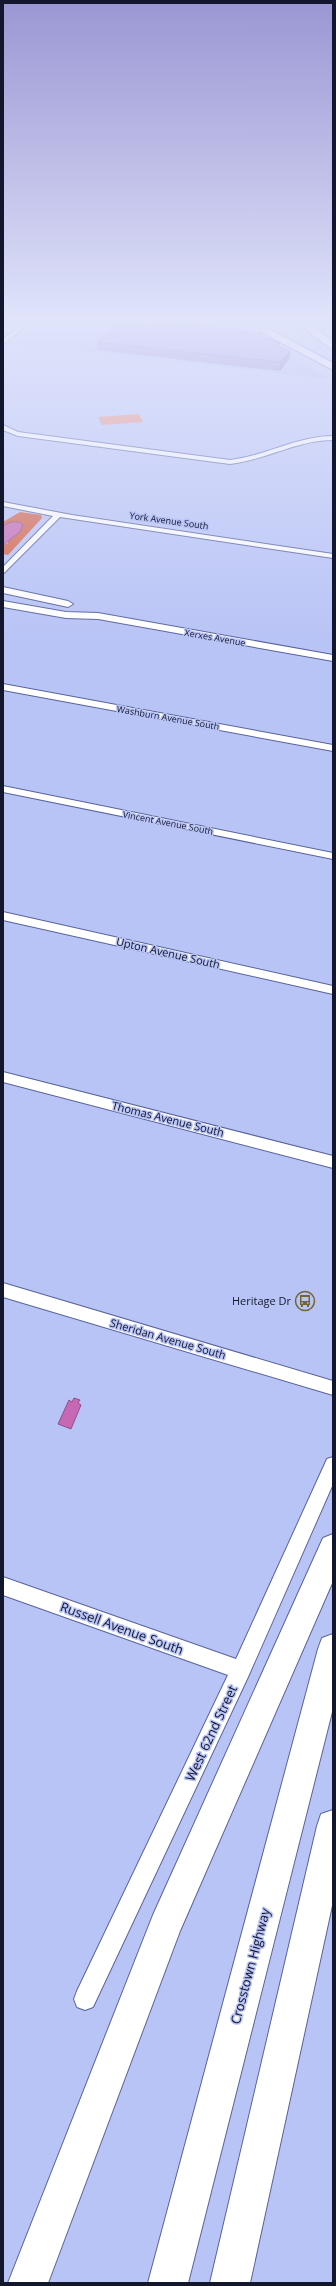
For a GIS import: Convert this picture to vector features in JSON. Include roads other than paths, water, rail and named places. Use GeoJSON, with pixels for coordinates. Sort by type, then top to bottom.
{"type":"FeatureCollection","features":[{"type":"Feature","properties":{"kind":"highway"},"geometry":{"type":"LineString","coordinates":[[28,2283],[165,1927],[333,1548]]}},
{"type":"Feature","properties":{"kind":"highway","name":"Crosstown Highway"},"geometry":{"type":"LineString","coordinates":[[168,2283],[333,1649]]}},
{"type":"Feature","properties":{"kind":"highway"},"geometry":{"type":"LineString","coordinates":[[230,2283],[333,1826]]}},
{"type":"Feature","properties":{"kind":"street"},"geometry":{"type":"LineString","coordinates":[[3,427],[10,432],[18,434],[230,462],[245,461],[304,440],[333,438]]}},
{"type":"Feature","properties":{"kind":"street","name":"York Avenue South"},"geometry":{"type":"LineString","coordinates":[[3,504],[333,556]]}},
{"type":"Feature","properties":{"kind":"street"},"geometry":{"type":"LineString","coordinates":[[3,572],[59,514]]}},
{"type":"Feature","properties":{"kind":"street","name":"Xerxes Avenue"},"geometry":{"type":"LineString","coordinates":[[3,590],[76,607],[98,616]]}},
{"type":"Feature","properties":{"kind":"street","name":"Xerxes Avenue"},"geometry":{"type":"LineString","coordinates":[[3,604],[66,615],[98,616],[333,658]]}},
{"type":"Feature","properties":{"kind":"street","name":"Washburn Avenue South"},"geometry":{"type":"LineString","coordinates":[[3,688],[333,748]]}},
{"type":"Feature","properties":{"kind":"street","name":"Vincent Avenue South"},"geometry":{"type":"LineString","coordinates":[[3,789],[333,856]]}},
{"type":"Feature","properties":{"kind":"street","name":"Upton Avenue South"},"geometry":{"type":"LineString","coordinates":[[3,916],[333,990]]}},
{"type":"Feature","properties":{"kind":"street","name":"Thomas Avenue South"},"geometry":{"type":"LineString","coordinates":[[3,1077],[333,1162]]}},
{"type":"Feature","properties":{"kind":"street","name":"Sheridan Avenue South"},"geometry":{"type":"LineString","coordinates":[[3,1290],[333,1388]]}},
{"type":"Feature","properties":{"kind":"street","name":"West 62nd Street"},"geometry":{"type":"LineString","coordinates":[[85,1998],[241,1670],[333,1465]]}},
{"type":"Feature","properties":{"kind":"street","name":"Russell Avenue South"},"geometry":{"type":"LineString","coordinates":[[3,1586],[241,1670]]}},
{"type":"Feature","properties":{"kind":"place","name":"Heritage Dr"},"geometry":{"type":"Point","coordinates":[305,1301]}}]}
